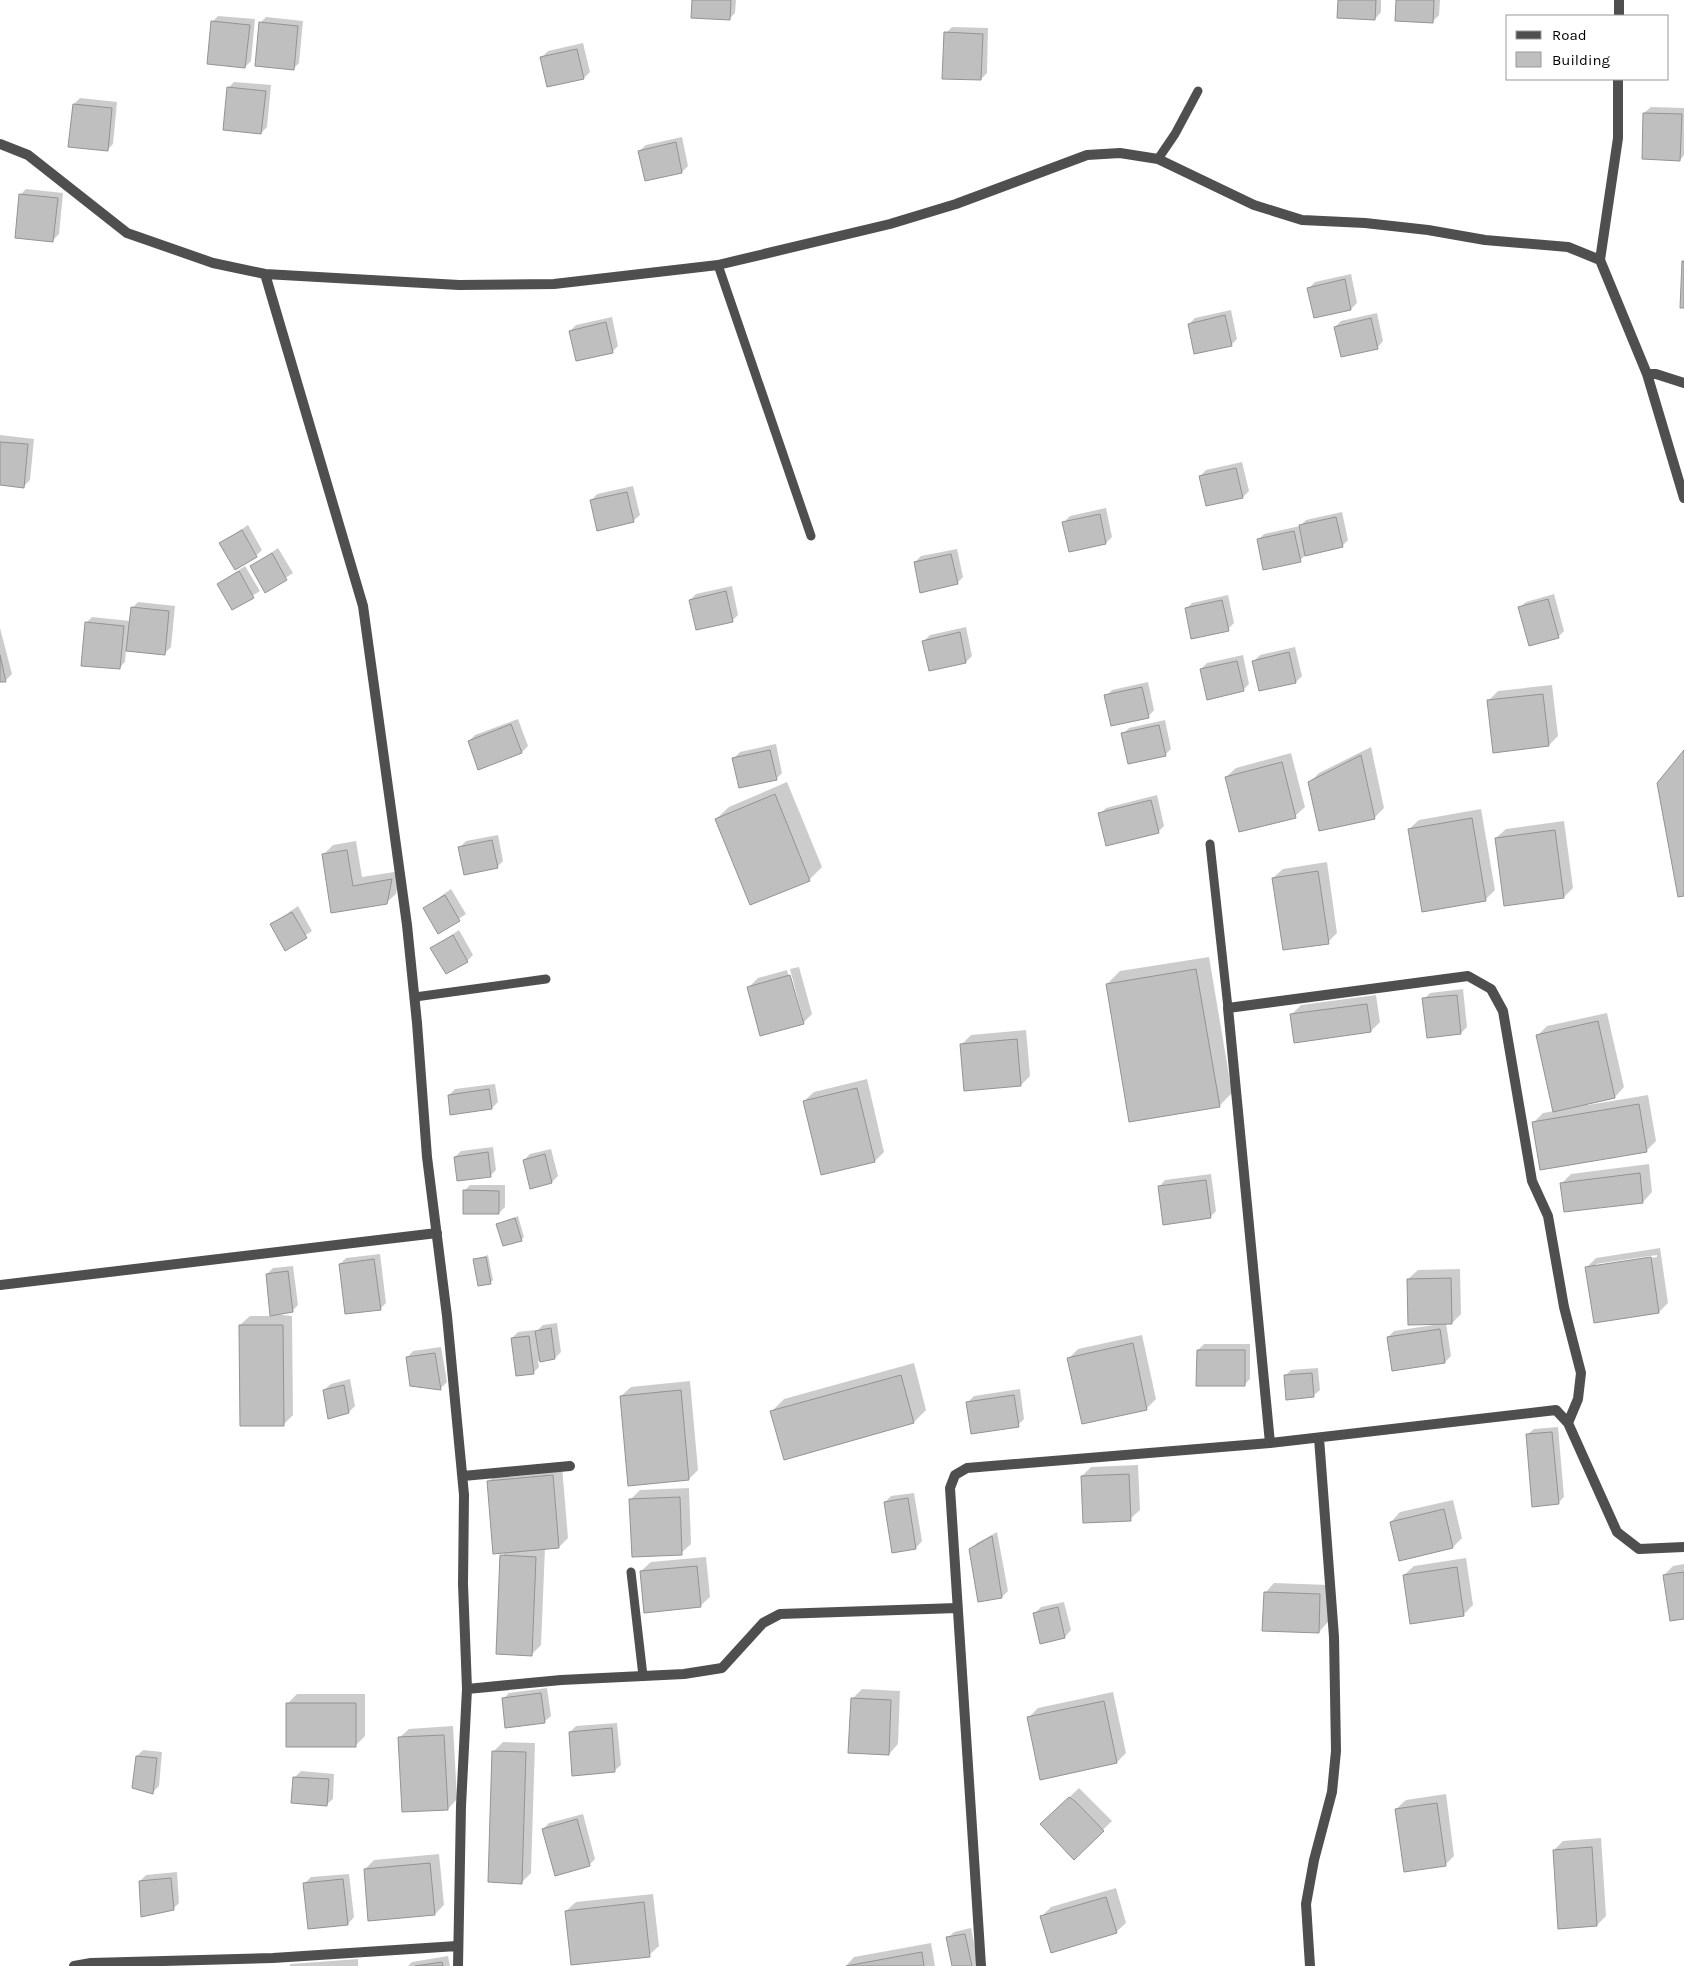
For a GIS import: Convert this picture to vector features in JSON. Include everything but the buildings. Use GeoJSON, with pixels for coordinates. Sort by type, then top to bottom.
{"type":"FeatureCollection","features":[{"type":"Feature","properties":{"kind":"street"},"geometry":{"type":"LineString","coordinates":[[1619,0],[1619,15]]}},
{"type":"Feature","properties":{"kind":"street"},"geometry":{"type":"LineString","coordinates":[[1618,80],[1618,138],[1600,260],[1648,374],[1684,498]]}},
{"type":"Feature","properties":{"kind":"street"},"geometry":{"type":"LineString","coordinates":[[0,144],[28,154],[128,233],[213,263],[265,274],[459,286],[554,284],[718,265],[890,224],[956,204],[1087,155],[1120,153],[1158,159],[1254,206],[1302,220],[1365,223],[1428,230],[1485,240],[1568,247],[1600,260]]}},
{"type":"Feature","properties":{"kind":"street"},"geometry":{"type":"LineString","coordinates":[[265,274],[363,606],[406,915],[415,997],[427,1157],[437,1233],[462,1476],[462,1584],[467,1689],[457,1946],[458,1966]]}},
{"type":"Feature","properties":{"kind":"street"},"geometry":{"type":"LineString","coordinates":[[1648,374],[1656,374],[1684,383]]}},
{"type":"Feature","properties":{"kind":"street"},"geometry":{"type":"LineString","coordinates":[[1270,1443],[1228,1008],[1468,976],[1491,988],[1503,1011],[1532,1181],[1548,1216],[1564,1307],[1581,1373],[1578,1399],[1568,1423]]}},
{"type":"Feature","properties":{"kind":"street"},"geometry":{"type":"LineString","coordinates":[[0,1285],[437,1233]]}},
{"type":"Feature","properties":{"kind":"street"},"geometry":{"type":"LineString","coordinates":[[981,1966],[950,1488],[955,1475],[966,1468],[1270,1443],[1556,1410],[1568,1423],[1617,1532],[1639,1549],[1684,1547]]}},
{"type":"Feature","properties":{"kind":"street"},"geometry":{"type":"LineString","coordinates":[[1310,1966],[1306,1904],[1314,1860],[1332,1792],[1336,1751],[1334,1637],[1319,1438]]}},
{"type":"Feature","properties":{"kind":"street"},"geometry":{"type":"LineString","coordinates":[[462,1476],[570,1466]]}},
{"type":"Feature","properties":{"kind":"street"},"geometry":{"type":"LineString","coordinates":[[467,1689],[684,1674],[722,1668],[763,1623],[780,1614],[957,1608]]}},
{"type":"Feature","properties":{"kind":"street"},"geometry":{"type":"LineString","coordinates":[[74,1966],[91,1963],[273,1962],[457,1946]]}},
{"type":"Feature","properties":{"kind":"lane"},"geometry":{"type":"LineString","coordinates":[[1158,159],[1175,134],[1198,90]]}},
{"type":"Feature","properties":{"kind":"lane"},"geometry":{"type":"LineString","coordinates":[[718,265],[811,536]]}},
{"type":"Feature","properties":{"kind":"lane"},"geometry":{"type":"LineString","coordinates":[[1210,844],[1228,1008]]}},
{"type":"Feature","properties":{"kind":"lane"},"geometry":{"type":"LineString","coordinates":[[415,997],[546,979]]}},
{"type":"Feature","properties":{"kind":"lane"},"geometry":{"type":"LineString","coordinates":[[631,1572],[643,1676]]}}]}
